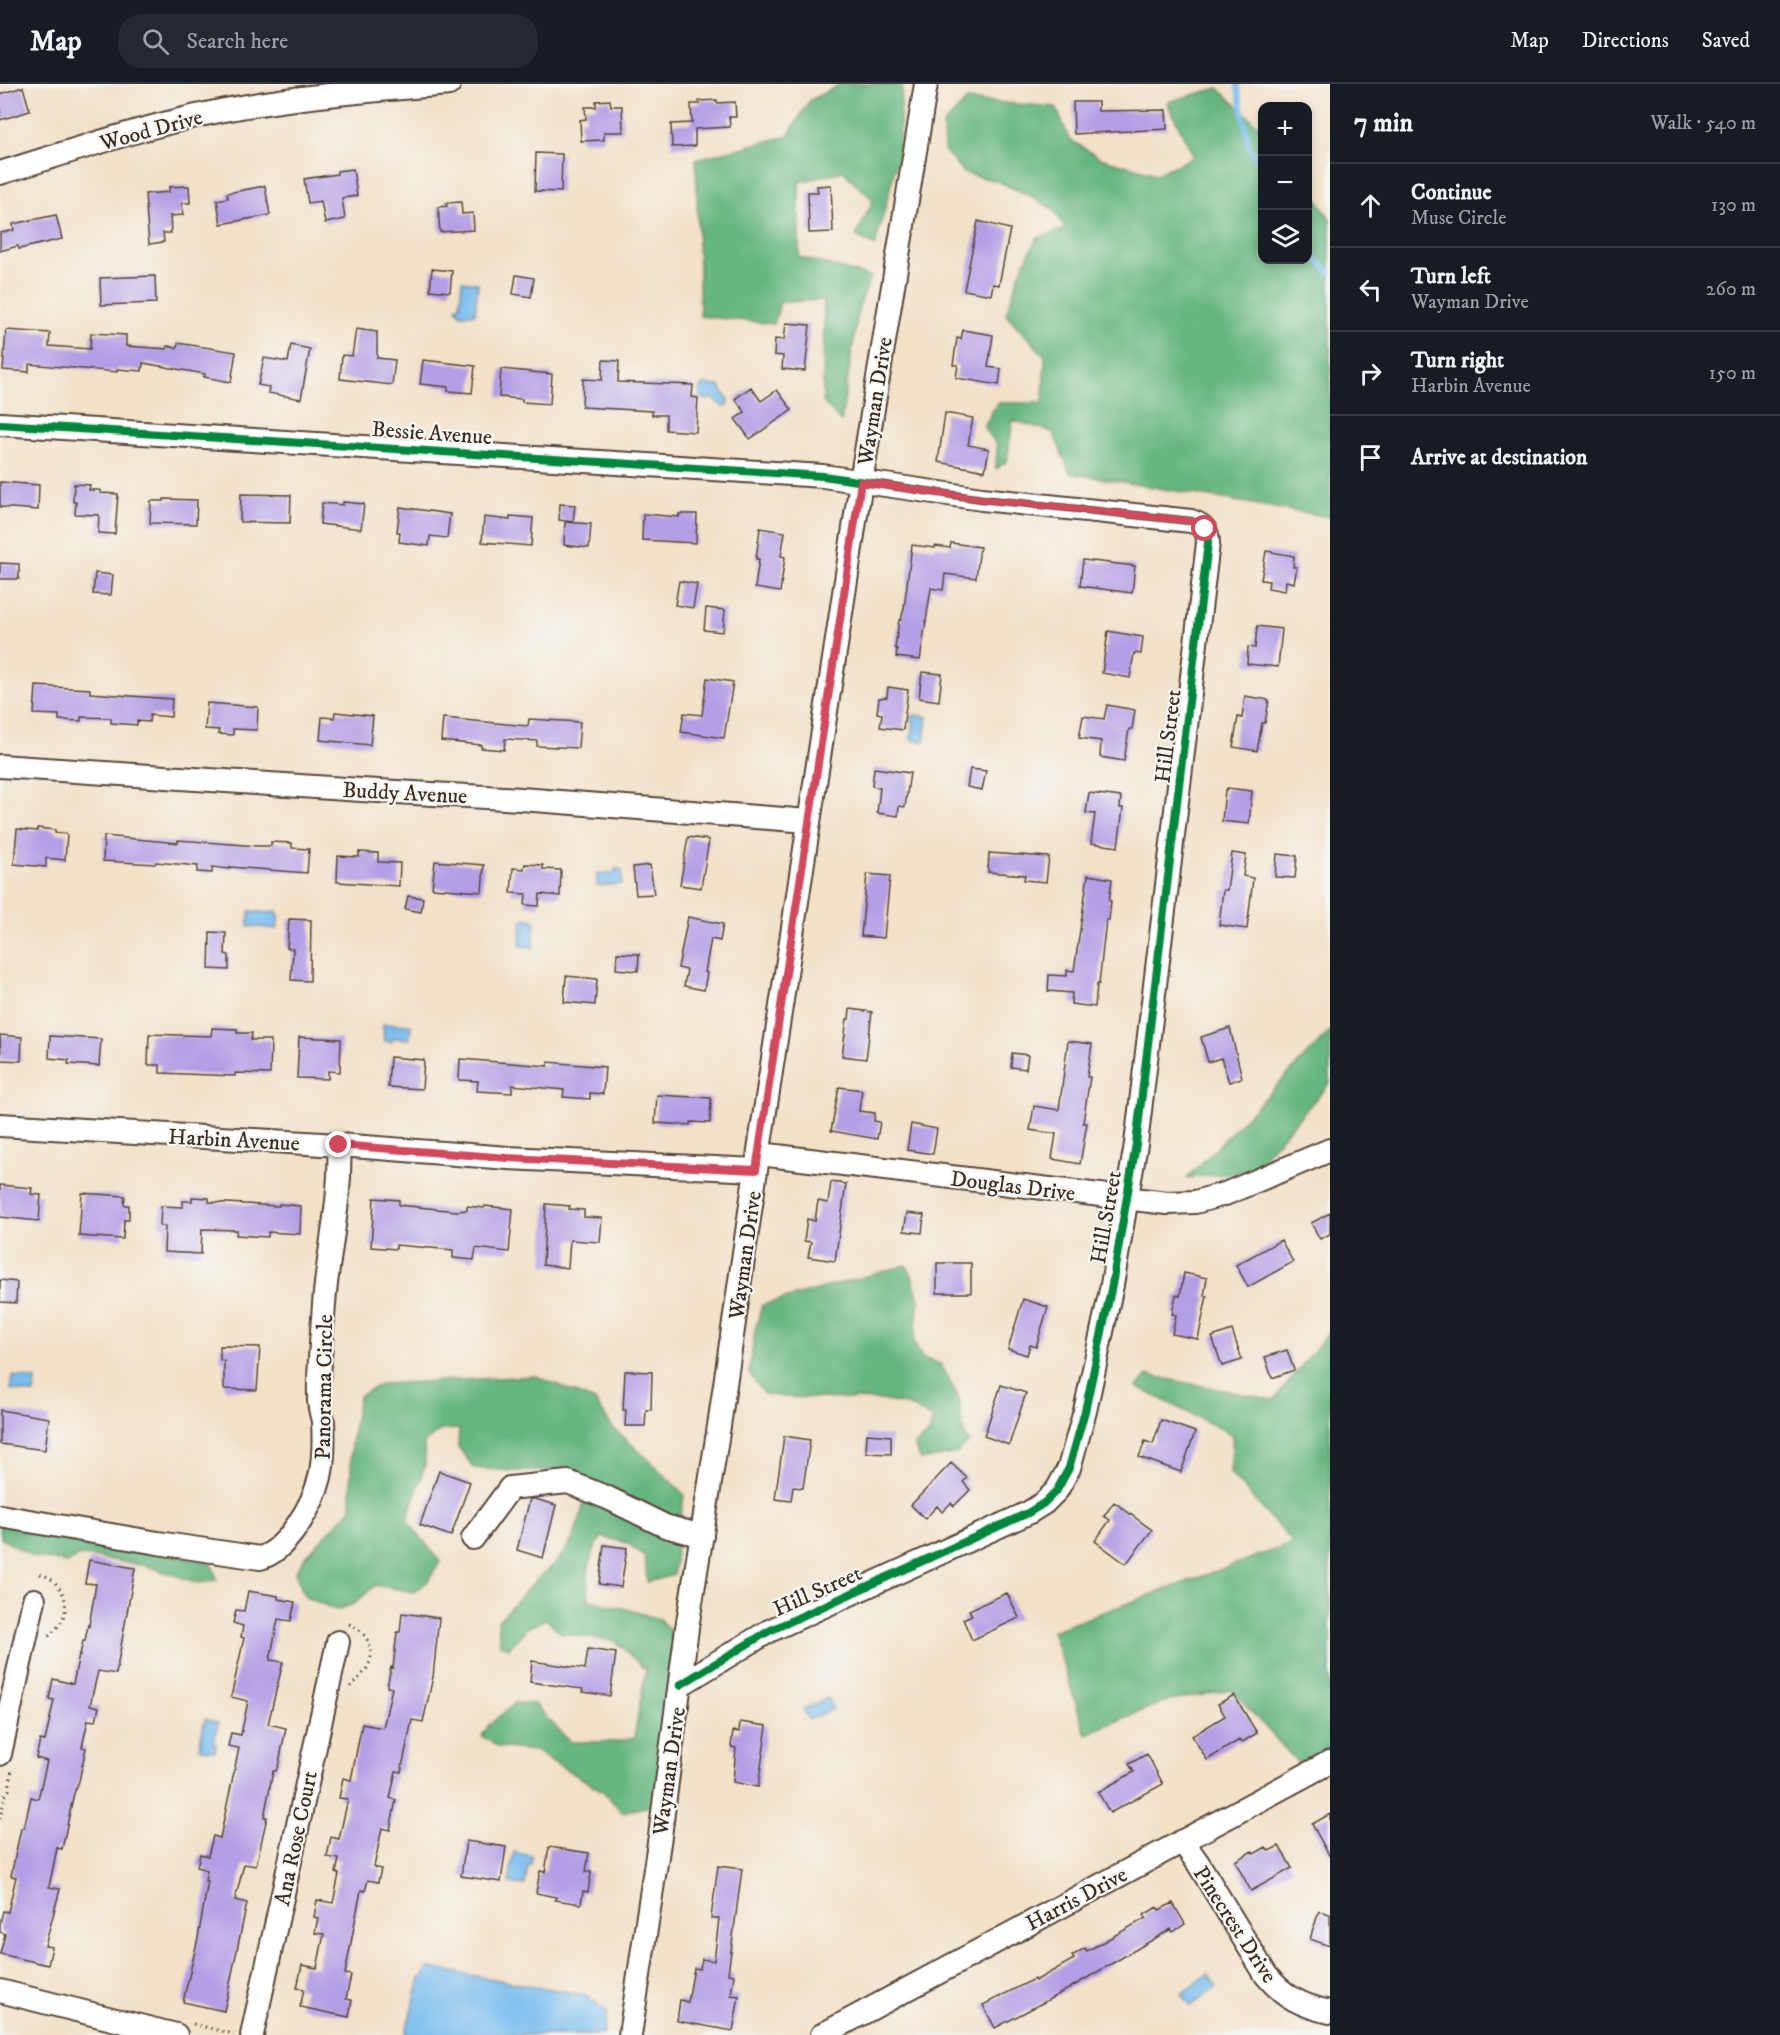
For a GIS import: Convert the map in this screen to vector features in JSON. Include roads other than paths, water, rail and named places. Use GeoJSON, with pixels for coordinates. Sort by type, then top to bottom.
{"type":"FeatureCollection","features":[{"type":"Feature","properties":{"kind":"street","name":"Wood Drive"},"geometry":{"type":"LineString","coordinates":[[0,173],[188,118],[240,107],[274,93],[449,84]]}},
{"type":"Feature","properties":{"kind":"street","name":"Wayman Drive"},"geometry":{"type":"LineString","coordinates":[[630,2035],[809,821],[926,84]]}},
{"type":"Feature","properties":{"kind":"street","name":"Bessie Avenue"},"geometry":{"type":"LineString","coordinates":[[0,424],[811,475],[982,499],[1191,521],[1200,524]]}},
{"type":"Feature","properties":{"kind":"street","name":"Hill Street"},"geometry":{"type":"LineString","coordinates":[[680,1685],[769,1631],[1028,1513],[1044,1503],[1057,1490],[1070,1468],[1085,1411],[1112,1285],[1136,1144],[1208,543],[1208,536],[1200,524]]}},
{"type":"Feature","properties":{"kind":"street","name":"Buddy Avenue"},"geometry":{"type":"LineString","coordinates":[[0,766],[533,800],[809,821]]}},
{"type":"Feature","properties":{"kind":"street","name":"Harbin Avenue"},"geometry":{"type":"LineString","coordinates":[[0,1125],[339,1145],[508,1158],[758,1162]]}},
{"type":"Feature","properties":{"kind":"street","name":"Panorama Circle"},"geometry":{"type":"LineString","coordinates":[[0,1516],[260,1558],[269,1556],[282,1546],[301,1519],[316,1489],[324,1448],[319,1401],[324,1303],[340,1171],[339,1145]]}},
{"type":"Feature","properties":{"kind":"street","name":"Douglas Drive"},"geometry":{"type":"LineString","coordinates":[[758,1162],[1167,1203],[1206,1200],[1225,1194],[1330,1150]]}},
{"type":"Feature","properties":{"kind":"street"},"geometry":{"type":"LineString","coordinates":[[473,1538],[510,1488],[568,1482],[666,1526],[702,1536]]}},
{"type":"Feature","properties":{"kind":"street"},"geometry":{"type":"LineString","coordinates":[[0,1754],[34,1600]]}},
{"type":"Feature","properties":{"kind":"street","name":"Ana Rose Court"},"geometry":{"type":"LineString","coordinates":[[252,2035],[338,1642]]}},
{"type":"Feature","properties":{"kind":"street","name":"Harris Drive"},"geometry":{"type":"LineString","coordinates":[[822,2035],[1330,1762]]}},
{"type":"Feature","properties":{"kind":"street","name":"Pinecrest Drive"},"geometry":{"type":"LineString","coordinates":[[1182,1841],[1198,1863],[1266,1975],[1276,1987],[1297,2002],[1330,2012]]}},
{"type":"Feature","properties":{"kind":"street"},"geometry":{"type":"LineString","coordinates":[[0,1991],[176,2035]]}},
{"type":"Feature","properties":{"kind":"water"},"geometry":{"type":"Polygon","coordinates":[[[462,281],[478,283],[475,314],[461,314],[456,308],[460,305],[462,281]]]}},
{"type":"Feature","properties":{"kind":"water"},"geometry":{"type":"Polygon","coordinates":[[[704,385],[720,386],[729,399],[728,405],[724,407],[713,399],[704,399],[700,396],[700,388],[704,385]]]}},
{"type":"Feature","properties":{"kind":"water"},"geometry":{"type":"Polygon","coordinates":[[[914,715],[927,717],[924,742],[911,740],[914,722],[911,721],[914,715]]]}},
{"type":"Feature","properties":{"kind":"water"},"geometry":{"type":"Polygon","coordinates":[[[615,869],[620,869],[622,872],[622,884],[597,886],[597,874],[615,873],[615,869]]]}},
{"type":"Feature","properties":{"kind":"water"},"geometry":{"type":"Polygon","coordinates":[[[250,911],[270,913],[277,911],[279,915],[277,929],[248,926],[250,911]]]}},
{"type":"Feature","properties":{"kind":"water"},"geometry":{"type":"Polygon","coordinates":[[[526,918],[535,921],[533,947],[520,946],[522,920],[526,918]]]}},
{"type":"Feature","properties":{"kind":"water"},"geometry":{"type":"Polygon","coordinates":[[[383,1024],[411,1025],[410,1039],[393,1038],[392,1042],[384,1041],[383,1024]]]}},
{"type":"Feature","properties":{"kind":"water"},"geometry":{"type":"Polygon","coordinates":[[[13,1376],[36,1380],[34,1394],[11,1390],[13,1376]]]}},
{"type":"Feature","properties":{"kind":"water"},"geometry":{"type":"Polygon","coordinates":[[[828,1698],[833,1709],[809,1720],[803,1709],[828,1698]]]}},
{"type":"Feature","properties":{"kind":"water"},"geometry":{"type":"Polygon","coordinates":[[[205,1719],[218,1723],[215,1751],[199,1748],[205,1719]]]}},
{"type":"Feature","properties":{"kind":"water"},"geometry":{"type":"Polygon","coordinates":[[[514,1852],[532,1856],[525,1885],[509,1883],[514,1852]]]}},
{"type":"Feature","properties":{"kind":"water"},"geometry":{"type":"Polygon","coordinates":[[[429,1968],[586,1995],[607,2012],[603,2035],[405,2035],[420,1979],[429,1968]]]}},
{"type":"Feature","properties":{"kind":"water"},"geometry":{"type":"Polygon","coordinates":[[[1208,1974],[1217,1987],[1191,2006],[1182,1994],[1208,1974]]]}},
{"type":"Feature","properties":{"kind":"waterway"},"geometry":{"type":"LineString","coordinates":[[1237,84],[1249,145],[1258,160]]}},
{"type":"Feature","properties":{"kind":"waterway"},"geometry":{"type":"LineString","coordinates":[[1312,255],[1330,272]]}}]}
